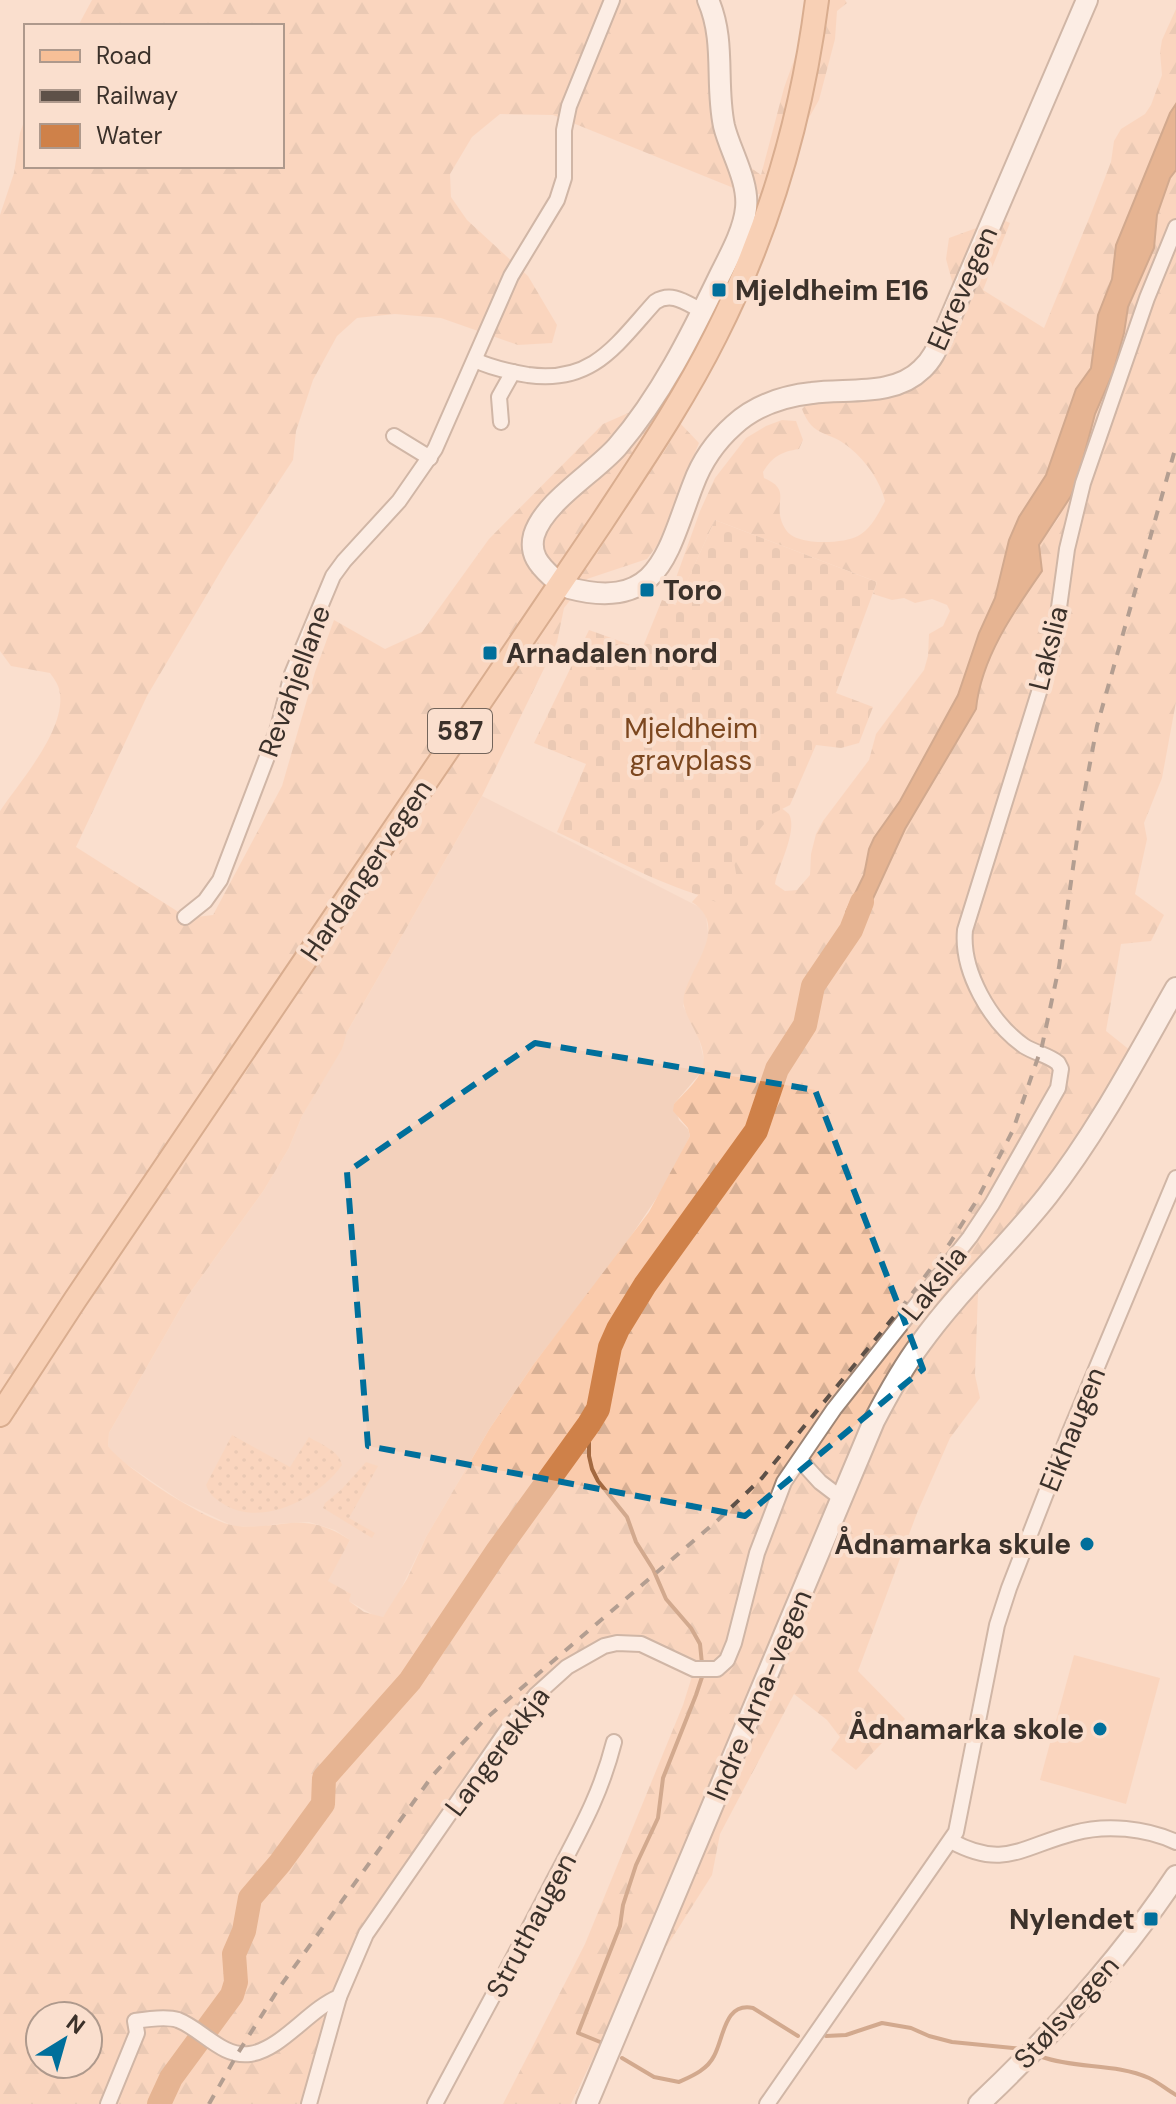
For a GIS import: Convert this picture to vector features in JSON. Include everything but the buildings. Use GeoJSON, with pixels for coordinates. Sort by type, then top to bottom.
{"type":"FeatureCollection","features":[{"type":"Feature","properties":{"kind":"main road"},"geometry":{"type":"LineString","coordinates":[[702,311],[727,261],[746,207],[743,186],[723,121],[719,37],[708,0]]}},
{"type":"Feature","properties":{"kind":"main road","name":"Hardangervegen"},"geometry":{"type":"LineString","coordinates":[[0,1415],[96,1268],[602,522],[682,398],[740,283],[774,196],[794,125],[817,0]]}},
{"type":"Feature","properties":{"kind":"main road","name":"Ekrevegen"},"geometry":{"type":"LineString","coordinates":[[702,311],[675,363],[644,412],[609,455],[563,497],[538,527],[533,550],[539,564],[560,582],[594,593],[624,591],[639,586],[653,575],[673,543],[702,465],[730,429],[755,410],[809,393],[885,387],[910,379],[924,368],[944,333],[1087,0]]}},
{"type":"Feature","properties":{"kind":"main road","name":"Indre Arna-vegen"},"geometry":{"type":"LineString","coordinates":[[587,2104],[874,1421],[905,1365],[940,1318],[1032,1215],[1095,1130],[1176,988]]}},
{"type":"Feature","properties":{"kind":"main road","name":"Stølsvegen"},"geometry":{"type":"LineString","coordinates":[[979,2104],[1082,1997],[1176,1876]]}},
{"type":"Feature","properties":{"kind":"street","name":"Revahjellane"},"geometry":{"type":"LineString","coordinates":[[185,917],[205,901],[220,880],[278,728],[292,674],[333,576],[399,501],[430,458],[452,415],[511,276],[550,214],[566,166],[564,130],[569,106],[612,0]]}},
{"type":"Feature","properties":{"kind":"street","name":"Lakslia"},"geometry":{"type":"LineString","coordinates":[[800,1460],[834,1409],[944,1271],[992,1204],[1058,1088],[1061,1069],[1058,1063],[1040,1054],[1005,1028],[977,987],[965,956],[965,930],[1054,644],[1067,549],[1083,483],[1147,298],[1176,227]]}},
{"type":"Feature","properties":{"kind":"street"},"geometry":{"type":"LineString","coordinates":[[475,360],[513,372],[556,378],[571,375],[615,347],[662,297],[675,298],[702,311]]}},
{"type":"Feature","properties":{"kind":"street"},"geometry":{"type":"LineString","coordinates":[[501,422],[497,405],[513,372]]}},
{"type":"Feature","properties":{"kind":"street"},"geometry":{"type":"LineString","coordinates":[[394,436],[430,458]]}},
{"type":"Feature","properties":{"kind":"street","name":"Eikhaugen"},"geometry":{"type":"LineString","coordinates":[[767,2104],[951,1841],[961,1812],[997,1625],[1009,1588],[1069,1434],[1176,1178]]}},
{"type":"Feature","properties":{"kind":"street"},"geometry":{"type":"LineString","coordinates":[[800,1460],[820,1482],[841,1498]]}},
{"type":"Feature","properties":{"kind":"street","name":"Langerekkja"},"geometry":{"type":"LineString","coordinates":[[309,2104],[339,1997],[366,1934],[506,1732],[550,1681],[567,1667],[604,1646],[628,1642],[655,1649],[694,1669],[710,1670],[722,1666],[734,1643],[771,1512],[784,1482],[800,1460]]}},
{"type":"Feature","properties":{"kind":"street","name":"Struthaugen"},"geometry":{"type":"LineString","coordinates":[[435,2104],[592,1810],[614,1742]]}},
{"type":"Feature","properties":{"kind":"street"},"geometry":{"type":"LineString","coordinates":[[951,1841],[983,1856],[1014,1854],[1095,1828],[1146,1833],[1176,1842]]}},
{"type":"Feature","properties":{"kind":"street"},"geometry":{"type":"LineString","coordinates":[[108,2104],[137,2033],[135,2021],[177,2019],[212,2042],[238,2053],[258,2052],[326,2002],[339,1997]]}},
{"type":"Feature","properties":{"kind":"highlighted area"},"geometry":{"type":"Polygon","coordinates":[[[535,1043],[815,1090],[923,1369],[745,1516],[368,1446],[347,1172],[535,1043]]]}},
{"type":"Feature","properties":{"kind":"shaded area"},"geometry":{"type":"Polygon","coordinates":[[[482,796],[703,909],[709,942],[683,1006],[698,1035],[704,1060],[703,1070],[674,1104],[679,1120],[690,1136],[666,1184],[621,1251],[533,1365],[490,1428],[426,1537],[395,1601],[383,1617],[377,1617],[349,1601],[350,1594],[327,1581],[350,1540],[335,1530],[309,1522],[262,1527],[233,1526],[181,1501],[116,1457],[108,1446],[109,1433],[187,1297],[264,1190],[289,1148],[302,1116],[347,1032],[482,796]]]}},
{"type":"Feature","properties":{"kind":"green space"},"geometry":{"type":"Polygon","coordinates":[[[92,0],[716,0],[726,23],[732,123],[747,165],[761,175],[784,88],[805,29],[807,0],[845,0],[847,3],[837,11],[835,39],[819,100],[794,144],[776,196],[746,193],[553,115],[500,114],[472,137],[450,174],[451,197],[467,220],[528,276],[557,325],[552,343],[518,345],[441,318],[395,314],[357,318],[337,336],[313,380],[296,431],[293,460],[229,557],[147,696],[76,847],[188,918],[213,915],[282,786],[315,672],[334,620],[385,649],[422,632],[489,539],[603,424],[658,400],[699,443],[658,544],[647,559],[587,579],[564,608],[557,642],[482,796],[347,1032],[342,1049],[302,1116],[289,1148],[264,1190],[187,1297],[109,1433],[108,1446],[117,1456],[169,1494],[208,1516],[237,1526],[319,1525],[350,1540],[328,1581],[351,1594],[349,1601],[364,1612],[383,1617],[490,1428],[533,1365],[649,1212],[690,1136],[688,1128],[673,1111],[674,1104],[695,1081],[703,1065],[701,1046],[684,1003],[688,983],[708,935],[708,923],[703,912],[692,902],[779,806],[789,814],[791,830],[775,884],[785,891],[797,890],[810,875],[811,854],[823,821],[869,760],[876,734],[924,670],[929,634],[943,626],[950,611],[947,605],[932,599],[915,603],[904,598],[892,600],[873,594],[877,582],[715,520],[676,606],[672,589],[715,478],[746,438],[782,420],[796,421],[803,440],[799,449],[778,456],[763,472],[764,478],[773,483],[780,493],[781,521],[786,530],[799,539],[831,542],[851,539],[867,529],[885,501],[876,479],[843,442],[811,425],[802,409],[812,399],[875,400],[913,388],[927,377],[958,303],[946,259],[949,238],[1001,219],[1010,223],[983,290],[1044,328],[1111,162],[1114,141],[1121,129],[1145,114],[1151,105],[1162,75],[1162,40],[1176,9],[1176,104],[1116,245],[1112,279],[1098,315],[1091,368],[1076,389],[1046,475],[1019,517],[1009,540],[995,598],[979,633],[958,695],[900,801],[874,838],[864,875],[844,919],[851,930],[866,920],[905,829],[976,709],[991,653],[1042,571],[1039,545],[1058,519],[1078,478],[1095,414],[1124,333],[1128,307],[1154,248],[1157,215],[1170,178],[1176,170],[1176,702],[1162,778],[1144,823],[1147,839],[1135,894],[1164,915],[1151,941],[1121,944],[1106,1031],[1131,1051],[1061,1167],[979,1266],[975,1375],[980,1398],[950,1438],[917,1513],[858,1671],[905,1719],[856,1770],[831,1750],[840,1737],[827,1720],[794,1694],[720,1834],[712,1875],[667,1946],[646,1947],[571,2104],[503,2104],[585,1944],[683,1705],[694,1670],[655,1649],[617,1643],[550,1681],[366,1934],[309,2104],[0,2104],[0,811],[41,753],[57,720],[60,704],[58,687],[50,673],[11,666],[0,651],[0,215],[14,173],[24,122],[24,168],[284,168],[284,24],[79,24],[92,0]]]}},
{"type":"Feature","properties":{"kind":"green space","name":"Mjeldheim gravplass"},"geometry":{"type":"Polygon","coordinates":[[[715,520],[877,582],[836,693],[873,707],[859,743],[841,748],[816,745],[790,805],[772,814],[734,862],[736,893],[729,901],[722,903],[648,876],[557,832],[586,764],[534,743],[589,630],[642,649],[662,600],[676,605],[715,520]]]}},
{"type":"Feature","properties":{"kind":"green space"},"geometry":{"type":"Polygon","coordinates":[[[232,1435],[290,1467],[309,1437],[334,1452],[342,1465],[304,1499],[270,1511],[253,1513],[237,1510],[214,1497],[206,1485],[232,1435]]]}},
{"type":"Feature","properties":{"kind":"green space"},"geometry":{"type":"Polygon","coordinates":[[[366,1462],[378,1466],[349,1518],[375,1533],[372,1538],[323,1508],[366,1462]]]}},
{"type":"Feature","properties":{"kind":"green space","name":"Ådnamarka skole"},"geometry":{"type":"Polygon","coordinates":[[[1074,1655],[1160,1678],[1126,1804],[1040,1780],[1074,1655]]]}},
{"type":"Feature","properties":{"kind":"water"},"geometry":{"type":"Polygon","coordinates":[[[1176,104],[1176,170],[1170,178],[1157,215],[1154,248],[1128,307],[1113,373],[1095,414],[1078,478],[1071,496],[1039,545],[1042,571],[992,653],[984,672],[976,709],[905,829],[866,920],[857,931],[846,925],[846,912],[864,875],[869,849],[900,801],[958,695],[979,633],[995,598],[1009,540],[1019,517],[1046,475],[1076,389],[1091,368],[1098,315],[1112,279],[1116,245],[1176,104]]]}},
{"type":"Feature","properties":{"kind":"waterway"},"geometry":{"type":"LineString","coordinates":[[159,2104],[171,2078],[232,1995],[236,1982],[234,1954],[244,1931],[250,1898],[323,1804],[324,1778],[410,1681],[598,1409],[610,1347],[618,1329],[645,1285],[756,1131],[777,1069],[805,1025],[813,986],[851,930],[862,902]]}},
{"type":"Feature","properties":{"kind":"waterway"},"geometry":{"type":"LineString","coordinates":[[589,1424],[592,1469],[627,1517],[636,1542],[653,1569],[666,1599],[691,1628],[700,1644],[702,1664],[702,1677],[696,1695],[663,1778],[658,1818],[636,1865],[623,1905],[620,1926],[578,2033],[605,2044]]}},
{"type":"Feature","properties":{"kind":"waterway"},"geometry":{"type":"LineString","coordinates":[[622,2058],[654,2077],[679,2082],[707,2065],[714,2056],[726,2023],[736,2010],[743,2008],[753,2008],[798,2036]]}},
{"type":"Feature","properties":{"kind":"waterway"},"geometry":{"type":"LineString","coordinates":[[826,2036],[846,2035],[882,2023],[911,2028],[952,2042],[1022,2049]]}},
{"type":"Feature","properties":{"kind":"waterway"},"geometry":{"type":"LineString","coordinates":[[1042,2057],[1136,2073],[1176,2095]]}},
{"type":"Feature","properties":{"kind":"railway"},"geometry":{"type":"LineString","coordinates":[[209,2104],[279,1988],[433,1775],[483,1721],[718,1520],[762,1478],[905,1303],[950,1243],[977,1200],[1013,1130],[1042,1046],[1059,967],[1081,811],[1097,726],[1176,446]]}},
{"type":"Feature","properties":{"kind":"place","name":"Mjeldheim E16"},"geometry":{"type":"Point","coordinates":[719,290]}},
{"type":"Feature","properties":{"kind":"place","name":"Toro"},"geometry":{"type":"Point","coordinates":[647,590]}},
{"type":"Feature","properties":{"kind":"place","name":"Arnadalen nord"},"geometry":{"type":"Point","coordinates":[490,653]}},
{"type":"Feature","properties":{"kind":"place","name":"Ådnamarka skule"},"geometry":{"type":"Point","coordinates":[1087,1544]}},
{"type":"Feature","properties":{"kind":"place","name":"Ådnamarka skole"},"geometry":{"type":"Point","coordinates":[1100,1729]}},
{"type":"Feature","properties":{"kind":"place","name":"Nylendet"},"geometry":{"type":"Point","coordinates":[1151,1919]}}]}
